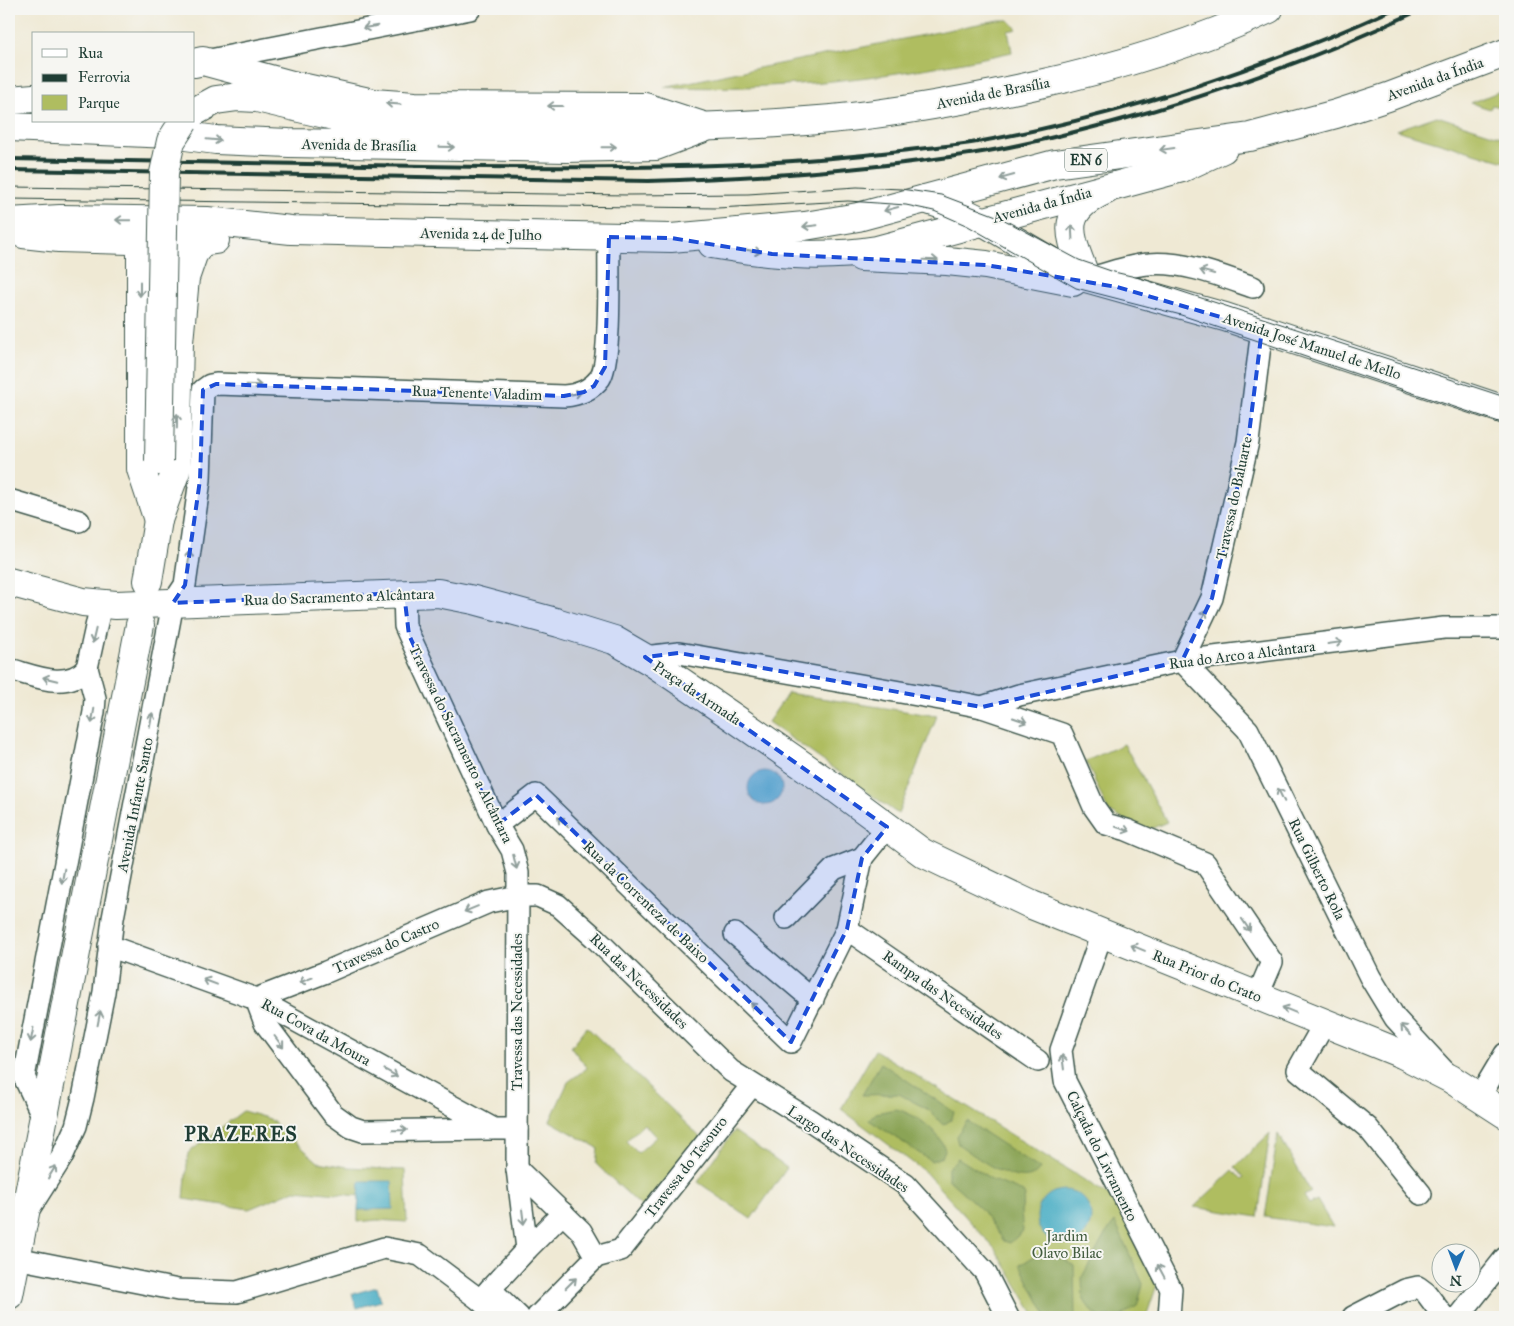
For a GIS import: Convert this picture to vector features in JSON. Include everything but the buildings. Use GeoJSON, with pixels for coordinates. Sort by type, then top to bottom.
{"type":"FeatureCollection","features":[{"type":"Feature","properties":{"kind":"main road","name":"Avenida de Brasília"},"geometry":{"type":"LineString","coordinates":[[9,127],[172,125],[216,140],[289,143],[566,148],[656,146],[706,127],[807,121],[870,114],[989,96],[1160,54],[1196,41],[1269,9]]}},
{"type":"Feature","properties":{"kind":"main road","name":"Avenida da Índia"},"geometry":{"type":"LineString","coordinates":[[925,199],[1055,164],[1250,137],[1380,100],[1505,53]]}},
{"type":"Feature","properties":{"kind":"main road","name":"Avenida de Brasília"},"geometry":{"type":"LineString","coordinates":[[198,62],[372,103],[415,106],[645,107],[706,127]]}},
{"type":"Feature","properties":{"kind":"main road"},"geometry":{"type":"LineString","coordinates":[[195,111],[216,100],[238,97],[257,98],[372,124],[501,128],[706,127]]}},
{"type":"Feature","properties":{"kind":"main road"},"geometry":{"type":"LineString","coordinates":[[9,100],[32,98]]}},
{"type":"Feature","properties":{"kind":"main road"},"geometry":{"type":"LineString","coordinates":[[148,581],[158,520],[164,174],[171,141],[172,125]]}},
{"type":"Feature","properties":{"kind":"main road","name":"Avenida da Índia"},"geometry":{"type":"LineString","coordinates":[[829,256],[884,248],[1182,168],[1250,137]]}},
{"type":"Feature","properties":{"kind":"main road"},"geometry":{"type":"LineString","coordinates":[[1086,278],[1070,236],[1070,228],[1081,205],[1098,193],[1116,185]]}},
{"type":"Feature","properties":{"kind":"main road","name":"Avenida José Manuel de Mello"},"geometry":{"type":"LineString","coordinates":[[925,199],[963,212],[982,221],[1052,262],[1086,278],[1187,305],[1505,410]]}},
{"type":"Feature","properties":{"kind":"main road","name":"Avenida 24 de Julho"},"geometry":{"type":"LineString","coordinates":[[9,222],[60,219],[204,231],[291,230],[671,238],[827,224],[925,199]]}},
{"type":"Feature","properties":{"kind":"main road"},"geometry":{"type":"LineString","coordinates":[[158,520],[176,471],[179,342],[185,278],[204,231]]}},
{"type":"Feature","properties":{"kind":"main road","name":"Avenida 24 de Julho"},"geometry":{"type":"LineString","coordinates":[[9,232],[59,238],[141,240],[204,231]]}},
{"type":"Feature","properties":{"kind":"main road","name":"Avenida 24 de Julho"},"geometry":{"type":"LineString","coordinates":[[671,238],[772,254],[829,256]]}},
{"type":"Feature","properties":{"kind":"main road"},"geometry":{"type":"LineString","coordinates":[[141,240],[141,469],[158,520]]}},
{"type":"Feature","properties":{"kind":"main road","name":"Avenida José Manuel de Mello"},"geometry":{"type":"LineString","coordinates":[[829,256],[948,260],[1117,287]]}},
{"type":"Feature","properties":{"kind":"main road","name":"Rua do Sacramento a Alcântara"},"geometry":{"type":"LineString","coordinates":[[9,582],[58,596],[109,604],[404,593],[450,595],[503,607],[598,634],[644,657]]}},
{"type":"Feature","properties":{"kind":"main road","name":"Avenida Infante Santo"},"geometry":{"type":"LineString","coordinates":[[9,1295],[140,625]]}},
{"type":"Feature","properties":{"kind":"main road","name":"Praça da Armada"},"geometry":{"type":"LineString","coordinates":[[644,657],[831,785],[897,834]]}},
{"type":"Feature","properties":{"kind":"main road","name":"Rua Prior do Crato"},"geometry":{"type":"LineString","coordinates":[[897,834],[923,853],[966,875],[1102,933],[1402,1054],[1451,1079],[1480,1096],[1505,1114]]}},
{"type":"Feature","properties":{"kind":"street"},"geometry":{"type":"LineString","coordinates":[[198,62],[470,9]]}},
{"type":"Feature","properties":{"kind":"street","name":"Rua Tenente Valadim"},"geometry":{"type":"LineString","coordinates":[[206,387],[216,384],[564,396],[584,392],[594,386],[605,366],[609,237]]}},
{"type":"Feature","properties":{"kind":"street"},"geometry":{"type":"LineString","coordinates":[[1086,278],[1138,265],[1161,264],[1202,271],[1254,287]]}},
{"type":"Feature","properties":{"kind":"street","name":"Travessa do Baluarte"},"geometry":{"type":"LineString","coordinates":[[1182,661],[1212,598],[1248,442],[1262,329]]}},
{"type":"Feature","properties":{"kind":"street","name":"Avenida Infante Santo"},"geometry":{"type":"LineString","coordinates":[[26,1214],[62,1157],[76,1126],[104,992],[112,918],[174,602],[185,586],[200,480],[202,397],[206,387]]}},
{"type":"Feature","properties":{"kind":"street"},"geometry":{"type":"LineString","coordinates":[[9,500],[79,520]]}},
{"type":"Feature","properties":{"kind":"street","name":"Travessa do Sacramento a Alcântara"},"geometry":{"type":"LineString","coordinates":[[404,593],[405,626],[408,635],[516,862],[518,896]]}},
{"type":"Feature","properties":{"kind":"street"},"geometry":{"type":"LineString","coordinates":[[9,670],[59,681],[69,681],[80,676],[87,668],[109,604]]}},
{"type":"Feature","properties":{"kind":"street","name":"Rua do Arco a Alcântara"},"geometry":{"type":"LineString","coordinates":[[982,707],[1019,695],[1182,661],[1444,628],[1505,628]]}},
{"type":"Feature","properties":{"kind":"street","name":"Praça da Armada"},"geometry":{"type":"LineString","coordinates":[[644,657],[679,653],[957,702],[982,707],[1062,734],[1094,807],[1106,824],[1127,830],[1205,863],[1272,962],[1258,997]]}},
{"type":"Feature","properties":{"kind":"street","name":"Rua Gilberto Rola"},"geometry":{"type":"LineString","coordinates":[[1182,661],[1248,730],[1370,977],[1395,1018],[1451,1079]]}},
{"type":"Feature","properties":{"kind":"street"},"geometry":{"type":"LineString","coordinates":[[43,1117],[24,1077],[94,712],[95,698],[87,668]]}},
{"type":"Feature","properties":{"kind":"street","name":"Rua da Correnteza de Baixo"},"geometry":{"type":"LineString","coordinates":[[497,825],[536,795],[791,1042],[813,1000]]}},
{"type":"Feature","properties":{"kind":"street"},"geometry":{"type":"LineString","coordinates":[[786,918],[834,869],[862,858],[897,834]]}},
{"type":"Feature","properties":{"kind":"street"},"geometry":{"type":"LineString","coordinates":[[735,934],[813,1000],[847,929],[862,858]]}},
{"type":"Feature","properties":{"kind":"street","name":"Travessa do Castro"},"geometry":{"type":"LineString","coordinates":[[256,999],[326,972],[489,902],[518,896]]}},
{"type":"Feature","properties":{"kind":"street","name":"Rua das Necessidades"},"geometry":{"type":"LineString","coordinates":[[518,896],[538,896],[558,905],[594,937],[731,1071],[752,1085]]}},
{"type":"Feature","properties":{"kind":"street","name":"Travessa das Necessidades"},"geometry":{"type":"LineString","coordinates":[[518,896],[517,1169],[527,1249]]}},
{"type":"Feature","properties":{"kind":"street","name":"Rampa das Necesidades"},"geometry":{"type":"LineString","coordinates":[[847,929],[1038,1061]]}},
{"type":"Feature","properties":{"kind":"street","name":"Calçada do Livramento"},"geometry":{"type":"LineString","coordinates":[[1102,933],[1061,1050],[1065,1081],[1171,1289],[1169,1317]]}},
{"type":"Feature","properties":{"kind":"street","name":"Rua Cova da Moura"},"geometry":{"type":"LineString","coordinates":[[109,946],[256,999],[494,1130]]}},
{"type":"Feature","properties":{"kind":"street"},"geometry":{"type":"LineString","coordinates":[[256,999],[265,1024],[333,1114],[342,1122],[364,1131],[516,1129]]}},
{"type":"Feature","properties":{"kind":"street"},"geometry":{"type":"LineString","coordinates":[[1324,1024],[1298,1070],[1368,1128],[1421,1194]]}},
{"type":"Feature","properties":{"kind":"street"},"geometry":{"type":"LineString","coordinates":[[1480,1096],[1505,1054]]}},
{"type":"Feature","properties":{"kind":"street","name":"Travessa do Tesouro"},"geometry":{"type":"LineString","coordinates":[[596,1258],[621,1250],[752,1085]]}},
{"type":"Feature","properties":{"kind":"street","name":"Largo das Necessidades"},"geometry":{"type":"LineString","coordinates":[[752,1085],[811,1121],[906,1186],[985,1272],[1008,1317]]}},
{"type":"Feature","properties":{"kind":"street"},"geometry":{"type":"LineString","coordinates":[[517,1169],[581,1231],[596,1258],[537,1317]]}},
{"type":"Feature","properties":{"kind":"street"},"geometry":{"type":"LineString","coordinates":[[484,1302],[527,1249],[563,1213]]}},
{"type":"Feature","properties":{"kind":"street"},"geometry":{"type":"LineString","coordinates":[[16,1258],[178,1290],[237,1292],[384,1248],[420,1255],[484,1302],[498,1317]]}},
{"type":"Feature","properties":{"kind":"street"},"geometry":{"type":"LineString","coordinates":[[1353,1317],[1405,1290],[1418,1287],[1453,1317],[1505,1258]]}},
{"type":"Feature","properties":{"kind":"street"},"geometry":{"type":"LineString","coordinates":[[484,1302],[519,1317]]}},
{"type":"Feature","properties":{"kind":"highlighted area"},"geometry":{"type":"Polygon","coordinates":[[[609,237],[671,238],[772,254],[986,265],[1117,287],[1262,329],[1248,442],[1212,598],[1182,661],[982,707],[679,653],[645,657],[887,827],[862,858],[847,929],[791,1042],[536,795],[497,825],[409,635],[404,593],[173,603],[185,585],[200,480],[203,390],[216,384],[564,396],[584,392],[594,386],[605,367],[609,237]]]}},
{"type":"Feature","properties":{"kind":"green space"},"geometry":{"type":"Polygon","coordinates":[[[998,20],[1009,20],[1017,29],[1008,31],[1012,52],[926,69],[839,80],[751,87],[664,87],[998,20]]]}},
{"type":"Feature","properties":{"kind":"green space"},"geometry":{"type":"Polygon","coordinates":[[[1505,89],[1505,109],[1492,105],[1490,109],[1471,103],[1505,89]]]}},
{"type":"Feature","properties":{"kind":"green space"},"geometry":{"type":"Polygon","coordinates":[[[1437,116],[1505,138],[1505,162],[1396,130],[1437,116]]]}},
{"type":"Feature","properties":{"kind":"green space"},"geometry":{"type":"Polygon","coordinates":[[[788,693],[937,716],[898,814],[768,722],[788,693]]]}},
{"type":"Feature","properties":{"kind":"green space"},"geometry":{"type":"Polygon","coordinates":[[[1124,744],[1167,822],[1146,831],[1108,811],[1086,761],[1124,744]]]}},
{"type":"Feature","properties":{"kind":"green space"},"geometry":{"type":"Polygon","coordinates":[[[587,1027],[702,1139],[642,1207],[596,1164],[598,1148],[550,1121],[568,1082],[587,1068],[571,1047],[587,1027]],[[644,1124],[626,1141],[638,1153],[656,1137],[644,1124]]]}},
{"type":"Feature","properties":{"kind":"green space","name":"Jardim Olavo Bilac"},"geometry":{"type":"Polygon","coordinates":[[[875,1050],[1115,1199],[1157,1285],[1146,1317],[1036,1317],[995,1249],[925,1172],[841,1109],[875,1050]]]}},
{"type":"Feature","properties":{"kind":"green space"},"geometry":{"type":"Polygon","coordinates":[[[881,1063],[954,1112],[951,1120],[943,1125],[929,1110],[899,1094],[862,1095],[881,1063]]]}},
{"type":"Feature","properties":{"kind":"green space"},"geometry":{"type":"Polygon","coordinates":[[[896,1109],[918,1119],[932,1130],[945,1150],[942,1157],[931,1161],[869,1120],[876,1113],[896,1109]]]}},
{"type":"Feature","properties":{"kind":"green space"},"geometry":{"type":"Polygon","coordinates":[[[243,1111],[270,1119],[318,1162],[348,1167],[405,1170],[407,1222],[377,1220],[358,1222],[358,1210],[392,1209],[360,1181],[360,1196],[295,1190],[249,1209],[184,1199],[188,1153],[243,1111]]]}},
{"type":"Feature","properties":{"kind":"green space"},"geometry":{"type":"Polygon","coordinates":[[[967,1121],[1040,1169],[1032,1176],[1022,1177],[1011,1175],[987,1164],[958,1144],[956,1136],[967,1121]]]}},
{"type":"Feature","properties":{"kind":"green space"},"geometry":{"type":"Polygon","coordinates":[[[734,1131],[787,1168],[751,1219],[698,1182],[734,1131]]]}},
{"type":"Feature","properties":{"kind":"green space"},"geometry":{"type":"Polygon","coordinates":[[[1270,1133],[1258,1217],[1194,1207],[1233,1170],[1242,1179],[1244,1177],[1235,1167],[1270,1133]]]}},
{"type":"Feature","properties":{"kind":"green space"},"geometry":{"type":"Polygon","coordinates":[[[1278,1134],[1311,1192],[1304,1196],[1309,1204],[1317,1200],[1333,1227],[1265,1217],[1278,1134]]]}},
{"type":"Feature","properties":{"kind":"green space"},"geometry":{"type":"Polygon","coordinates":[[[958,1158],[993,1180],[1023,1192],[1025,1196],[1021,1212],[1023,1231],[1010,1243],[1004,1241],[981,1209],[948,1179],[948,1168],[958,1158]]]}},
{"type":"Feature","properties":{"kind":"green space"},"geometry":{"type":"Polygon","coordinates":[[[1115,1222],[1143,1284],[1137,1306],[1120,1317],[1100,1317],[1093,1313],[1083,1299],[1082,1277],[1106,1233],[1115,1222]]]}},
{"type":"Feature","properties":{"kind":"green space"},"geometry":{"type":"Polygon","coordinates":[[[1041,1252],[1062,1258],[1074,1265],[1075,1317],[1047,1317],[1020,1265],[1041,1252]]]}},
{"type":"Feature","properties":{"kind":"water"},"geometry":{"type":"Polygon","coordinates":[[[765,771],[772,772],[777,776],[781,781],[781,795],[777,800],[772,804],[765,805],[758,804],[753,800],[749,795],[748,788],[749,781],[753,776],[758,772],[765,771]]]}},
{"type":"Feature","properties":{"kind":"water"},"geometry":{"type":"Polygon","coordinates":[[[360,1181],[392,1181],[393,1209],[358,1210],[360,1181]]]}},
{"type":"Feature","properties":{"kind":"water"},"geometry":{"type":"Polygon","coordinates":[[[1059,1190],[1069,1190],[1079,1194],[1087,1202],[1091,1217],[1087,1232],[1079,1240],[1069,1244],[1059,1244],[1049,1240],[1041,1232],[1037,1222],[1037,1212],[1041,1202],[1049,1194],[1059,1190]]]}},
{"type":"Feature","properties":{"kind":"water"},"geometry":{"type":"Polygon","coordinates":[[[377,1287],[381,1301],[357,1308],[352,1294],[377,1287]]]}},
{"type":"Feature","properties":{"kind":"tram line"},"geometry":{"type":"LineString","coordinates":[[9,187],[629,195],[748,194],[857,187],[901,189],[941,195],[999,217],[1079,260],[1114,272],[1140,278],[1505,397]]}},
{"type":"Feature","properties":{"kind":"tram line"},"geometry":{"type":"LineString","coordinates":[[9,199],[717,208],[848,201],[906,205],[934,211],[968,226],[1076,288],[1181,315],[1505,424]]}},
{"type":"Feature","properties":{"kind":"railway"},"geometry":{"type":"LineString","coordinates":[[9,159],[483,167],[640,167],[744,164],[848,157],[977,142],[1085,119],[1242,71],[1394,9]]}},
{"type":"Feature","properties":{"kind":"railway"},"geometry":{"type":"LineString","coordinates":[[9,170],[648,181],[730,178],[854,169],[1010,147],[1153,111],[1231,86],[1308,58],[1422,9]]}},
{"type":"Feature","properties":{"kind":"district","name":"PRAZERES"},"geometry":{"type":"Point","coordinates":[241,1134]}}]}
